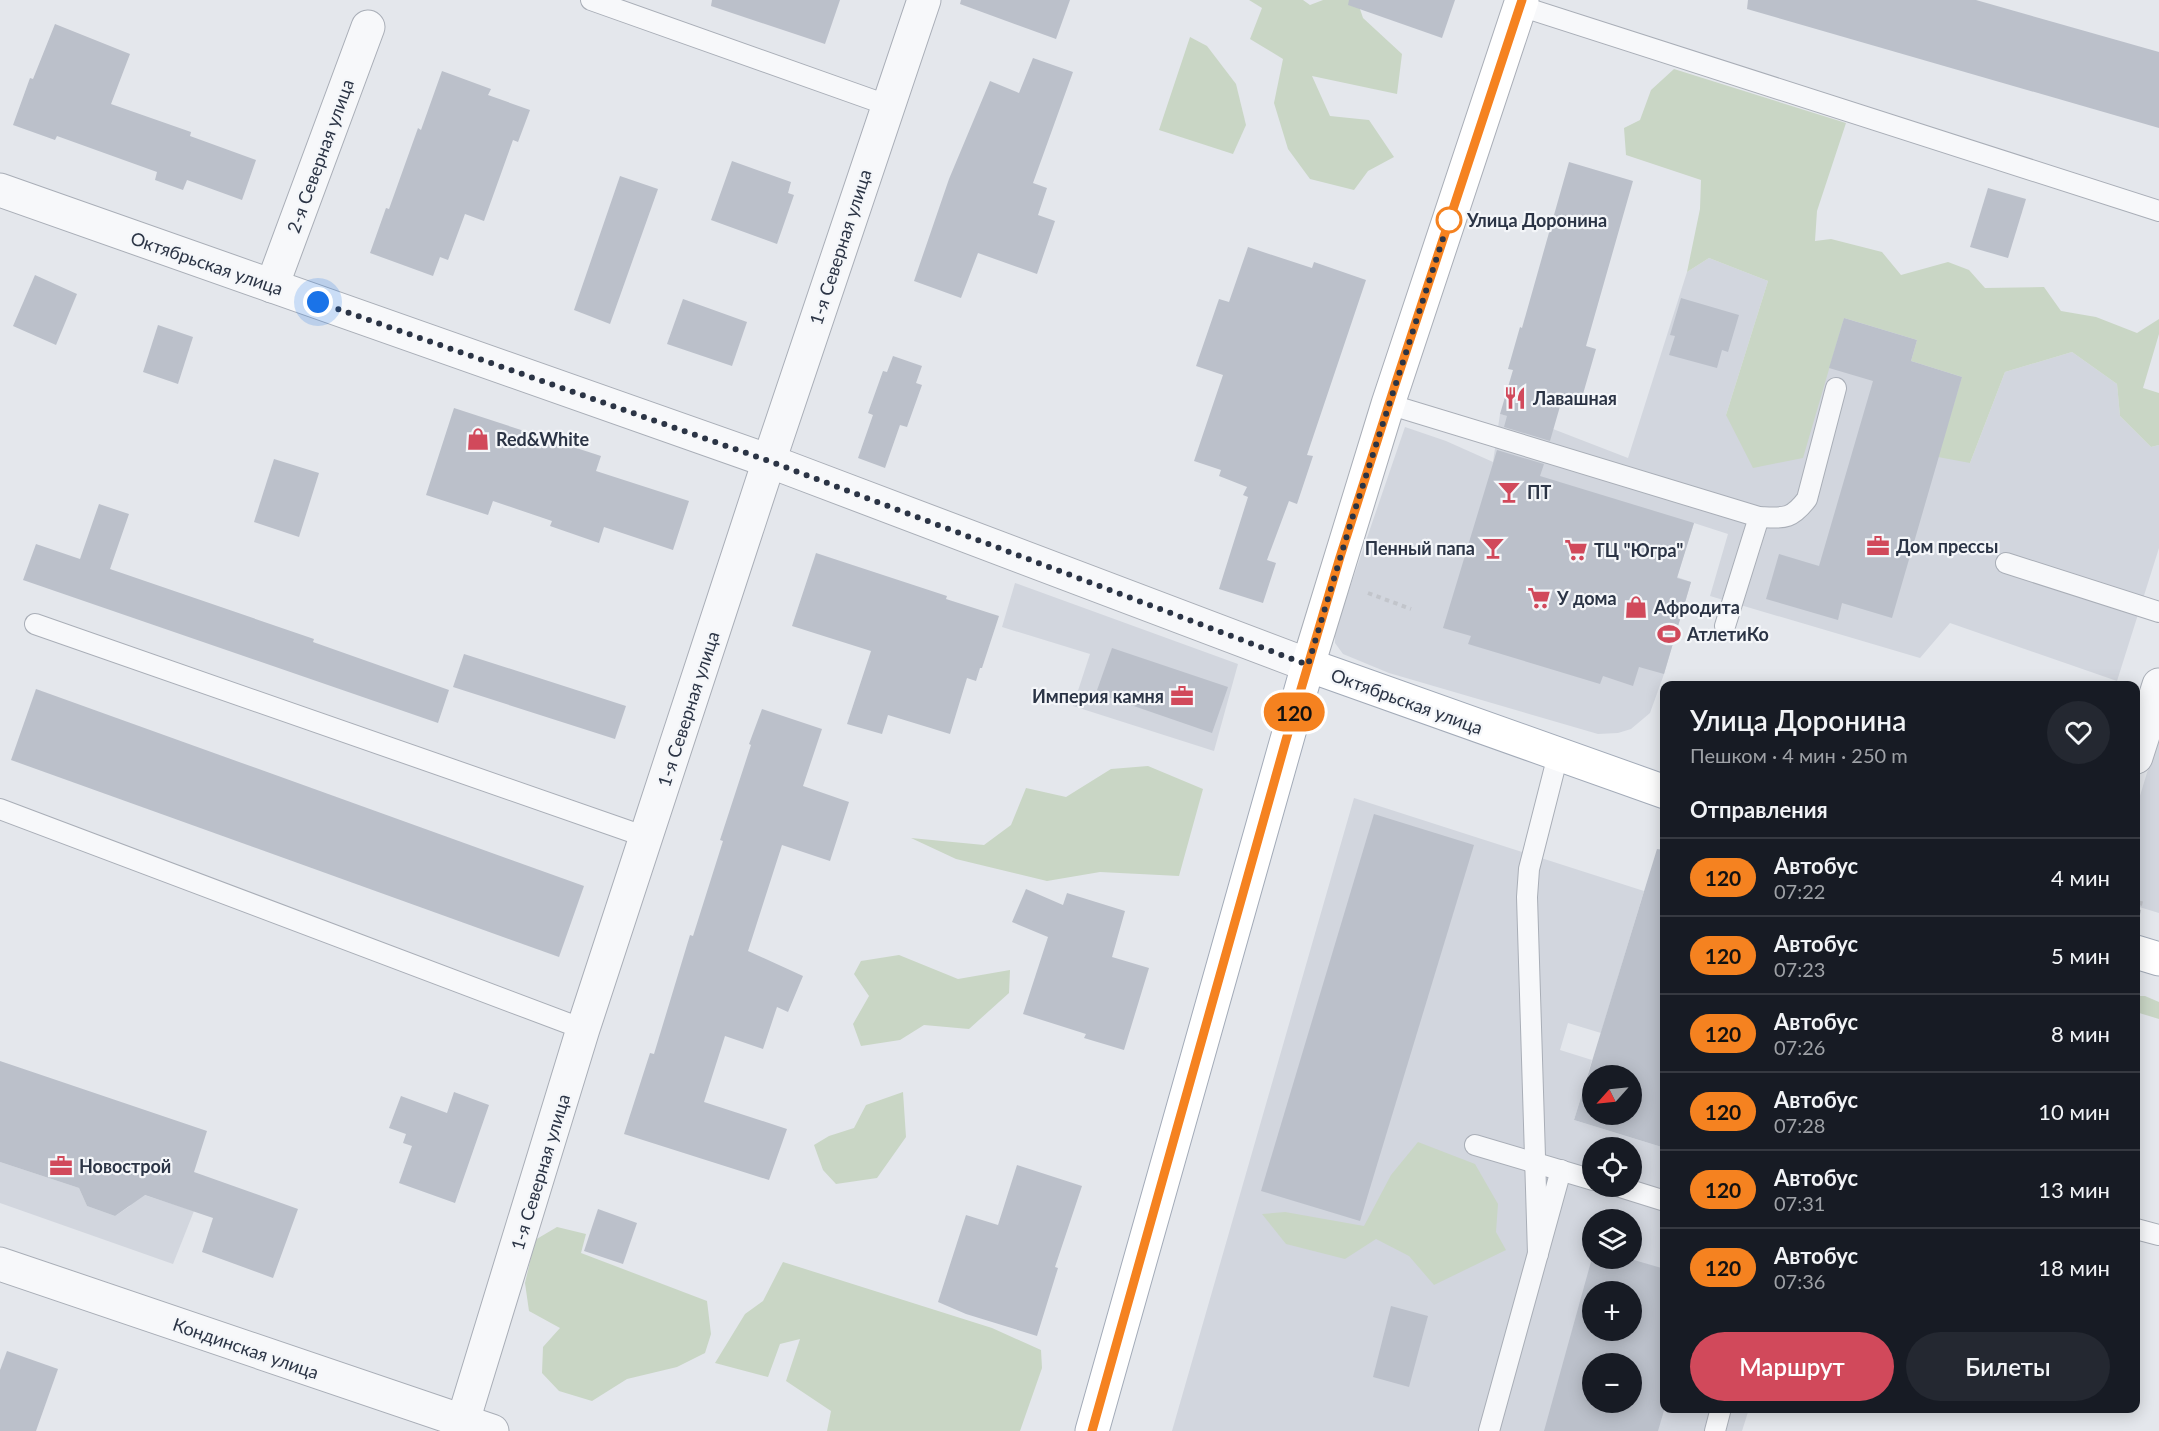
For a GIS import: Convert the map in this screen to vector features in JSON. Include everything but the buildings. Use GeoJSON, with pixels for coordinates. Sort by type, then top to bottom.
{"type":"FeatureCollection","features":[{"type":"Feature","properties":{"kind":"main road"},"geometry":{"type":"LineString","coordinates":[[1092,1431],[1308,665],[1388,404],[1521,3]]}},
{"type":"Feature","properties":{"kind":"main road","name":"Октябрьская улица"},"geometry":{"type":"LineString","coordinates":[[1308,665],[1660,790]]}},
{"type":"Feature","properties":{"kind":"main road"},"geometry":{"type":"LineString","coordinates":[[2140,953],[2159,960]]}},
{"type":"Feature","properties":{"kind":"street","name":"1-я Северная улица"},"geometry":{"type":"LineString","coordinates":[[478,1426],[584,1029],[769,461],[924,0]]}},
{"type":"Feature","properties":{"kind":"street","name":"2-я Северная улица"},"geometry":{"type":"LineString","coordinates":[[272,286],[368,27]]}},
{"type":"Feature","properties":{"kind":"street","name":"Октябрьская улица"},"geometry":{"type":"LineString","coordinates":[[0,190],[769,461],[1308,665]]}},
{"type":"Feature","properties":{"kind":"street"},"geometry":{"type":"LineString","coordinates":[[2140,744],[2159,685]]}},
{"type":"Feature","properties":{"kind":"street","name":"Кондинская улица"},"geometry":{"type":"LineString","coordinates":[[0,1264],[478,1426]]}},
{"type":"Feature","properties":{"kind":"lane"},"geometry":{"type":"LineString","coordinates":[[591,0],[887,105]]}},
{"type":"Feature","properties":{"kind":"lane"},"geometry":{"type":"LineString","coordinates":[[1521,3],[2159,211]]}},
{"type":"Feature","properties":{"kind":"lane"},"geometry":{"type":"LineString","coordinates":[[1388,404],[1759,517],[1785,518],[1797,512],[1807,499],[1836,388]]}},
{"type":"Feature","properties":{"kind":"lane"},"geometry":{"type":"LineString","coordinates":[[1725,626],[1759,517]]}},
{"type":"Feature","properties":{"kind":"lane"},"geometry":{"type":"LineString","coordinates":[[2006,563],[2159,612]]}},
{"type":"Feature","properties":{"kind":"lane"},"geometry":{"type":"LineString","coordinates":[[35,624],[646,837]]}},
{"type":"Feature","properties":{"kind":"lane"},"geometry":{"type":"LineString","coordinates":[[1538,1254],[1527,897],[1529,869],[1558,755]]}},
{"type":"Feature","properties":{"kind":"lane"},"geometry":{"type":"LineString","coordinates":[[0,809],[584,1029]]}},
{"type":"Feature","properties":{"kind":"lane"},"geometry":{"type":"LineString","coordinates":[[1475,1145],[1582,1177]]}},
{"type":"Feature","properties":{"kind":"lane"},"geometry":{"type":"LineString","coordinates":[[1489,1431],[1561,1170]]}},
{"type":"Feature","properties":{"kind":"lane"},"geometry":{"type":"LineString","coordinates":[[1642,1194],[1660,1199]]}},
{"type":"Feature","properties":{"kind":"lane"},"geometry":{"type":"LineString","coordinates":[[2140,1230],[2159,1235]]}},
{"type":"Feature","properties":{"kind":"lane"},"geometry":{"type":"LineString","coordinates":[[1715,1431],[1720,1413]]}},
{"type":"Feature","properties":{"kind":"path"},"geometry":{"type":"LineString","coordinates":[[1360,591],[1411,609]]}},
{"type":"Feature","properties":{"kind":"path"},"geometry":{"type":"LineString","coordinates":[[2140,905],[2141,901]]}},
{"type":"Feature","properties":{"kind":"shaded area"},"geometry":{"type":"Polygon","coordinates":[[[1709,258],[1768,281],[1726,415],[1844,318],[1917,340],[1911,361],[1962,377],[1970,463],[2005,372],[2072,352],[2117,384],[2120,416],[2151,447],[2159,445],[2159,548],[2117,681],[1950,623],[1920,658],[1710,596],[1728,534],[1694,523],[1677,577],[1691,582],[1664,674],[1650,713],[1631,729],[1618,733],[1598,734],[1389,673],[1343,654],[1335,643],[1335,631],[1405,427],[1446,441],[1493,462],[1500,414],[1553,429],[1628,458],[1687,272],[1709,258]]]}},
{"type":"Feature","properties":{"kind":"shaded area"},"geometry":{"type":"Polygon","coordinates":[[[1015,583],[1238,664],[1214,751],[1073,706],[1090,654],[1002,627],[1015,583]]]}},
{"type":"Feature","properties":{"kind":"shaded area"},"geometry":{"type":"Polygon","coordinates":[[[2159,733],[2159,913],[2140,907],[2140,796],[2159,733]]]}},
{"type":"Feature","properties":{"kind":"shaded area"},"geometry":{"type":"Polygon","coordinates":[[[1354,798],[1644,891],[1601,1033],[1568,1023],[1560,1050],[1592,1060],[1590,1065],[1582,1065],[1582,1093],[1574,1120],[1582,1122],[1582,1125],[1590,1125],[1629,1137],[1582,1137],[1582,1197],[1642,1197],[1642,1141],[1660,1146],[1660,1413],[1748,1413],[1742,1431],[1172,1431],[1354,798]]]}},
{"type":"Feature","properties":{"kind":"shaded area"},"geometry":{"type":"Polygon","coordinates":[[[0,1162],[79,1188],[87,1206],[115,1216],[130,1206],[135,1192],[194,1211],[173,1264],[0,1203],[0,1162]]]}},
{"type":"Feature","properties":{"kind":"green space"},"geometry":{"type":"Polygon","coordinates":[[[1249,0],[1303,0],[1310,5],[1323,0],[1357,0],[1363,18],[1402,54],[1397,94],[1312,76],[1330,116],[1369,120],[1394,157],[1368,171],[1354,190],[1310,179],[1288,149],[1274,103],[1283,59],[1250,39],[1262,8],[1249,0]]]}},
{"type":"Feature","properties":{"kind":"green space"},"geometry":{"type":"Polygon","coordinates":[[[1190,37],[1207,46],[1236,84],[1246,125],[1233,154],[1159,130],[1190,37]]]}},
{"type":"Feature","properties":{"kind":"green space"},"geometry":{"type":"Polygon","coordinates":[[[1674,69],[1846,123],[1817,211],[1815,241],[1831,239],[1882,252],[1901,275],[1948,262],[1969,270],[1985,288],[2044,287],[2061,311],[2096,317],[2137,333],[2159,319],[2159,334],[2143,388],[2159,393],[2159,445],[2151,447],[2120,416],[2117,384],[2072,352],[2005,372],[1970,463],[1938,457],[1962,377],[1911,361],[1917,340],[1844,318],[1803,458],[1753,468],[1726,415],[1768,281],[1709,258],[1687,272],[1700,209],[1701,180],[1626,155],[1624,128],[1640,120],[1651,90],[1674,69]]]}},
{"type":"Feature","properties":{"kind":"green space"},"geometry":{"type":"Polygon","coordinates":[[[1148,766],[1203,789],[1179,876],[1100,872],[1047,881],[956,859],[911,838],[984,845],[1011,825],[1026,788],[1066,797],[1111,769],[1148,766]]]}},
{"type":"Feature","properties":{"kind":"green space"},"geometry":{"type":"Polygon","coordinates":[[[899,955],[958,979],[1010,970],[1009,993],[969,1029],[924,1025],[900,1040],[861,1046],[853,1024],[869,996],[854,974],[861,961],[899,955]]]}},
{"type":"Feature","properties":{"kind":"green space"},"geometry":{"type":"Polygon","coordinates":[[[2140,996],[2159,1002],[2159,1019],[2140,1013],[2140,996]]]}},
{"type":"Feature","properties":{"kind":"green space"},"geometry":{"type":"Polygon","coordinates":[[[903,1092],[906,1137],[877,1178],[836,1184],[823,1170],[814,1145],[829,1136],[854,1128],[866,1105],[903,1092]]]}},
{"type":"Feature","properties":{"kind":"green space"},"geometry":{"type":"Polygon","coordinates":[[[1418,1142],[1475,1164],[1498,1204],[1496,1232],[1506,1250],[1434,1285],[1409,1256],[1376,1239],[1345,1259],[1286,1244],[1262,1214],[1285,1212],[1364,1226],[1391,1175],[1418,1142]]]}},
{"type":"Feature","properties":{"kind":"green space"},"geometry":{"type":"Polygon","coordinates":[[[557,1227],[586,1234],[581,1253],[707,1301],[711,1334],[705,1353],[677,1367],[627,1379],[592,1401],[559,1391],[542,1373],[543,1347],[560,1328],[529,1311],[525,1283],[535,1240],[557,1227]]]}},
{"type":"Feature","properties":{"kind":"green space"},"geometry":{"type":"Polygon","coordinates":[[[783,1262],[992,1328],[1041,1350],[1042,1368],[1020,1431],[827,1431],[831,1411],[786,1381],[800,1339],[780,1344],[768,1377],[715,1363],[745,1314],[763,1301],[783,1262]]]}},
{"type":"Feature","properties":{"kind":"bus line","name":"120"},"geometry":{"type":"LineString","coordinates":[[1092,1431],[1286,740],[1340,557],[1522,0]]}},
{"type":"Feature","properties":{"kind":"place","name":"Улица Доронина"},"geometry":{"type":"Point","coordinates":[1449,220]}},
{"type":"Feature","properties":{"kind":"place","name":"Лавашная"},"geometry":{"type":"Point","coordinates":[1515,398]}},
{"type":"Feature","properties":{"kind":"place","name":"Red&White"},"geometry":{"type":"Point","coordinates":[478,439]}},
{"type":"Feature","properties":{"kind":"place","name":"ПТ"},"geometry":{"type":"Point","coordinates":[1509,492]}},
{"type":"Feature","properties":{"kind":"place","name":"Дом прессы"},"geometry":{"type":"Point","coordinates":[1878,546]}},
{"type":"Feature","properties":{"kind":"place","name":"Пенный папа"},"geometry":{"type":"Point","coordinates":[1493,548]}},
{"type":"Feature","properties":{"kind":"place","name":"ТЦ \"Югра\""},"geometry":{"type":"Point","coordinates":[1576,550]}},
{"type":"Feature","properties":{"kind":"place","name":"У дома"},"geometry":{"type":"Point","coordinates":[1539,598]}},
{"type":"Feature","properties":{"kind":"place","name":"Афродита"},"geometry":{"type":"Point","coordinates":[1636,607]}},
{"type":"Feature","properties":{"kind":"place","name":"АтлетиКо"},"geometry":{"type":"Point","coordinates":[1669,634]}},
{"type":"Feature","properties":{"kind":"place","name":"Империя камня"},"geometry":{"type":"Point","coordinates":[1182,696]}},
{"type":"Feature","properties":{"kind":"place","name":"Новострой"},"geometry":{"type":"Point","coordinates":[61,1166]}},
{"type":"Feature","properties":{"kind":"route"},"geometry":{"type":"LineString","coordinates":[[318,302],[769,461],[1308,665],[1388,404],[1449,220]]}}]}
